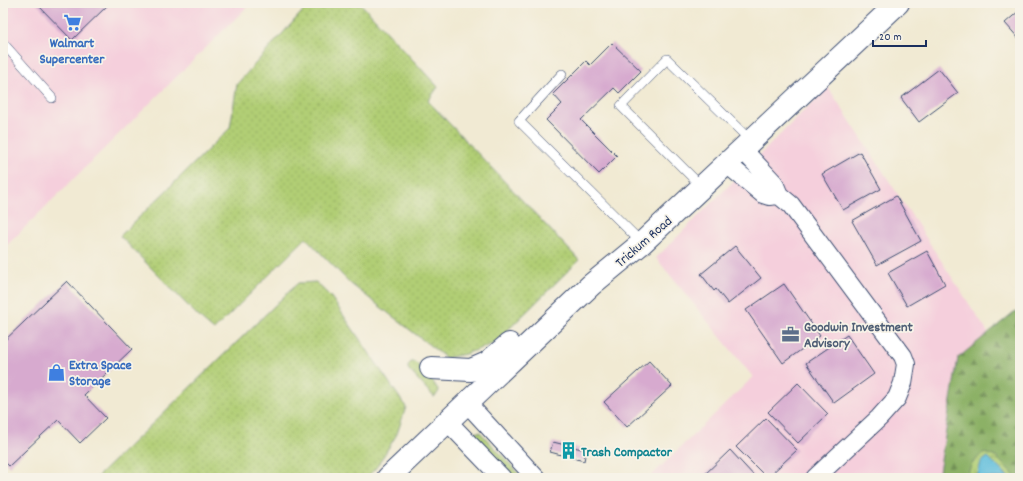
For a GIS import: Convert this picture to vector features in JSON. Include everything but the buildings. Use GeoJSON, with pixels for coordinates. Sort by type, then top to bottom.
{"type":"FeatureCollection","features":[{"type":"Feature","properties":{"kind":"street","name":"Trickum Road"},"geometry":{"type":"LineString","coordinates":[[388,478],[589,286],[642,243],[898,3]]}},
{"type":"Feature","properties":{"kind":"street"},"geometry":{"type":"LineString","coordinates":[[740,151],[763,194],[770,196],[779,195],[791,205],[903,356],[906,364],[903,384],[897,398],[879,418],[815,478]]}},
{"type":"Feature","properties":{"kind":"street"},"geometry":{"type":"LineString","coordinates":[[431,368],[471,370],[487,363],[571,290],[589,286]]}},
{"type":"Feature","properties":{"kind":"street"},"geometry":{"type":"LineString","coordinates":[[467,403],[536,478]]}},
{"type":"Feature","properties":{"kind":"street"},"geometry":{"type":"LineString","coordinates":[[448,422],[502,478]]}},
{"type":"Feature","properties":{"kind":"lane"},"geometry":{"type":"LineString","coordinates":[[3,44],[52,98]]}},
{"type":"Feature","properties":{"kind":"lane"},"geometry":{"type":"LineString","coordinates":[[702,187],[621,106],[667,59],[740,151]]}},
{"type":"Feature","properties":{"kind":"lane"},"geometry":{"type":"LineString","coordinates":[[562,74],[518,121],[642,243]]}},
{"type":"Feature","properties":{"kind":"shaded area"},"geometry":{"type":"Polygon","coordinates":[[[3,3],[251,3],[3,249],[3,3]]]}},
{"type":"Feature","properties":{"kind":"shaded area"},"geometry":{"type":"Polygon","coordinates":[[[828,87],[992,339],[986,478],[649,478],[753,377],[656,258],[828,87]]]}},
{"type":"Feature","properties":{"kind":"green space"},"geometry":{"type":"Polygon","coordinates":[[[310,3],[360,3],[438,87],[428,101],[579,260],[495,343],[465,354],[446,358],[351,284],[306,238],[214,330],[200,318],[120,236],[230,128],[237,84],[310,3]]]}},
{"type":"Feature","properties":{"kind":"green space"},"geometry":{"type":"Polygon","coordinates":[[[316,282],[331,297],[406,407],[397,434],[376,468],[366,478],[96,478],[298,283],[316,282]]]}},
{"type":"Feature","properties":{"kind":"green space"},"geometry":{"type":"Polygon","coordinates":[[[1014,312],[1020,313],[1020,478],[1017,478],[996,457],[984,453],[969,470],[967,478],[938,478],[958,358],[1014,312]]]}},
{"type":"Feature","properties":{"kind":"green space"},"geometry":{"type":"Polygon","coordinates":[[[411,362],[415,362],[430,377],[439,391],[435,397],[408,369],[408,365],[411,362]]]}},
{"type":"Feature","properties":{"kind":"green space"},"geometry":{"type":"Polygon","coordinates":[[[477,432],[480,432],[523,478],[511,478],[473,436],[477,432]]]}},
{"type":"Feature","properties":{"kind":"green space"},"geometry":{"type":"Polygon","coordinates":[[[984,453],[996,457],[1017,478],[1009,478],[1005,473],[977,475],[977,478],[967,478],[972,464],[984,453]]]}},
{"type":"Feature","properties":{"kind":"water"},"geometry":{"type":"Polygon","coordinates":[[[988,457],[1009,478],[977,478],[981,462],[988,457]]]}},
{"type":"Feature","properties":{"kind":"place","name":"Walmart Supercenter"},"geometry":{"type":"Point","coordinates":[72,22]}},
{"type":"Feature","properties":{"kind":"place","name":"Goodwin Investment Advisory"},"geometry":{"type":"Point","coordinates":[791,334]}},
{"type":"Feature","properties":{"kind":"place","name":"Extra Space Storage"},"geometry":{"type":"Point","coordinates":[56,372]}},
{"type":"Feature","properties":{"kind":"place","name":"Trash Compactor"},"geometry":{"type":"Point","coordinates":[568,451]}}]}
